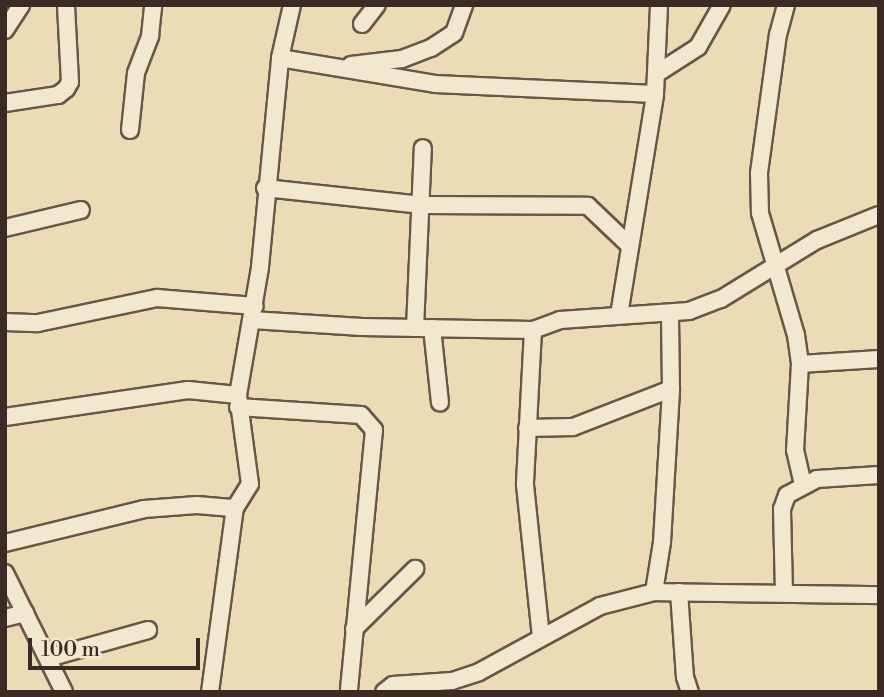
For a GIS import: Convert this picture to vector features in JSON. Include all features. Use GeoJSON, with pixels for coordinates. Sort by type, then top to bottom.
{"type":"FeatureCollection","features":[{"type":"Feature","properties":{"kind":"street"},"geometry":{"type":"LineString","coordinates":[[5,30],[21,5]]}},
{"type":"Feature","properties":{"kind":"street"},"geometry":{"type":"LineString","coordinates":[[5,103],[58,95],[66,89],[70,82],[66,5]]}},
{"type":"Feature","properties":{"kind":"street"},"geometry":{"type":"LineString","coordinates":[[130,130],[136,73],[150,36],[153,5]]}},
{"type":"Feature","properties":{"kind":"street"},"geometry":{"type":"LineString","coordinates":[[210,692],[235,508],[250,484],[238,401],[253,313],[280,58],[292,5]]}},
{"type":"Feature","properties":{"kind":"street"},"geometry":{"type":"LineString","coordinates":[[362,24],[377,5]]}},
{"type":"Feature","properties":{"kind":"street"},"geometry":{"type":"LineString","coordinates":[[338,67],[401,59],[431,48],[454,33],[464,5]]}},
{"type":"Feature","properties":{"kind":"street"},"geometry":{"type":"LineString","coordinates":[[619,315],[655,94],[659,5]]}},
{"type":"Feature","properties":{"kind":"street"},"geometry":{"type":"LineString","coordinates":[[656,74],[698,47],[722,5]]}},
{"type":"Feature","properties":{"kind":"street"},"geometry":{"type":"LineString","coordinates":[[786,5],[778,34],[759,173],[760,213],[787,296],[800,364],[795,450],[803,484]]}},
{"type":"Feature","properties":{"kind":"street"},"geometry":{"type":"LineString","coordinates":[[280,58],[435,84],[655,94]]}},
{"type":"Feature","properties":{"kind":"street"},"geometry":{"type":"LineString","coordinates":[[415,328],[424,148]]}},
{"type":"Feature","properties":{"kind":"street"},"geometry":{"type":"LineString","coordinates":[[265,188],[422,205],[588,206],[630,246]]}},
{"type":"Feature","properties":{"kind":"street"},"geometry":{"type":"LineString","coordinates":[[5,228],[81,210]]}},
{"type":"Feature","properties":{"kind":"street"},"geometry":{"type":"LineString","coordinates":[[5,322],[38,323],[157,298],[253,313],[415,328],[533,330],[560,320],[670,313],[707,306],[817,240],[879,215]]}},
{"type":"Feature","properties":{"kind":"street"},"geometry":{"type":"LineString","coordinates":[[654,592],[662,542],[671,389],[670,313]]}},
{"type":"Feature","properties":{"kind":"street"},"geometry":{"type":"LineString","coordinates":[[432,328],[440,403]]}},
{"type":"Feature","properties":{"kind":"street"},"geometry":{"type":"LineString","coordinates":[[533,330],[525,485],[541,638]]}},
{"type":"Feature","properties":{"kind":"street"},"geometry":{"type":"LineString","coordinates":[[800,364],[879,359]]}},
{"type":"Feature","properties":{"kind":"street"},"geometry":{"type":"LineString","coordinates":[[527,428],[573,426],[671,389]]}},
{"type":"Feature","properties":{"kind":"street"},"geometry":{"type":"LineString","coordinates":[[5,417],[188,390],[238,401],[361,415],[374,430],[349,692]]}},
{"type":"Feature","properties":{"kind":"street"},"geometry":{"type":"LineString","coordinates":[[784,592],[782,509],[787,495],[803,484],[879,475]]}},
{"type":"Feature","properties":{"kind":"street"},"geometry":{"type":"LineString","coordinates":[[5,543],[144,509],[235,508]]}},
{"type":"Feature","properties":{"kind":"street"},"geometry":{"type":"LineString","coordinates":[[354,629],[415,569]]}},
{"type":"Feature","properties":{"kind":"street"},"geometry":{"type":"LineString","coordinates":[[5,573],[64,692]]}},
{"type":"Feature","properties":{"kind":"street"},"geometry":{"type":"LineString","coordinates":[[384,692],[393,685],[452,681],[479,672],[600,606],[654,592],[879,595]]}},
{"type":"Feature","properties":{"kind":"street"},"geometry":{"type":"LineString","coordinates":[[680,592],[688,691]]}},
{"type":"Feature","properties":{"kind":"street"},"geometry":{"type":"LineString","coordinates":[[5,618],[25,613]]}},
{"type":"Feature","properties":{"kind":"street"},"geometry":{"type":"LineString","coordinates":[[48,658],[148,630]]}}]}
